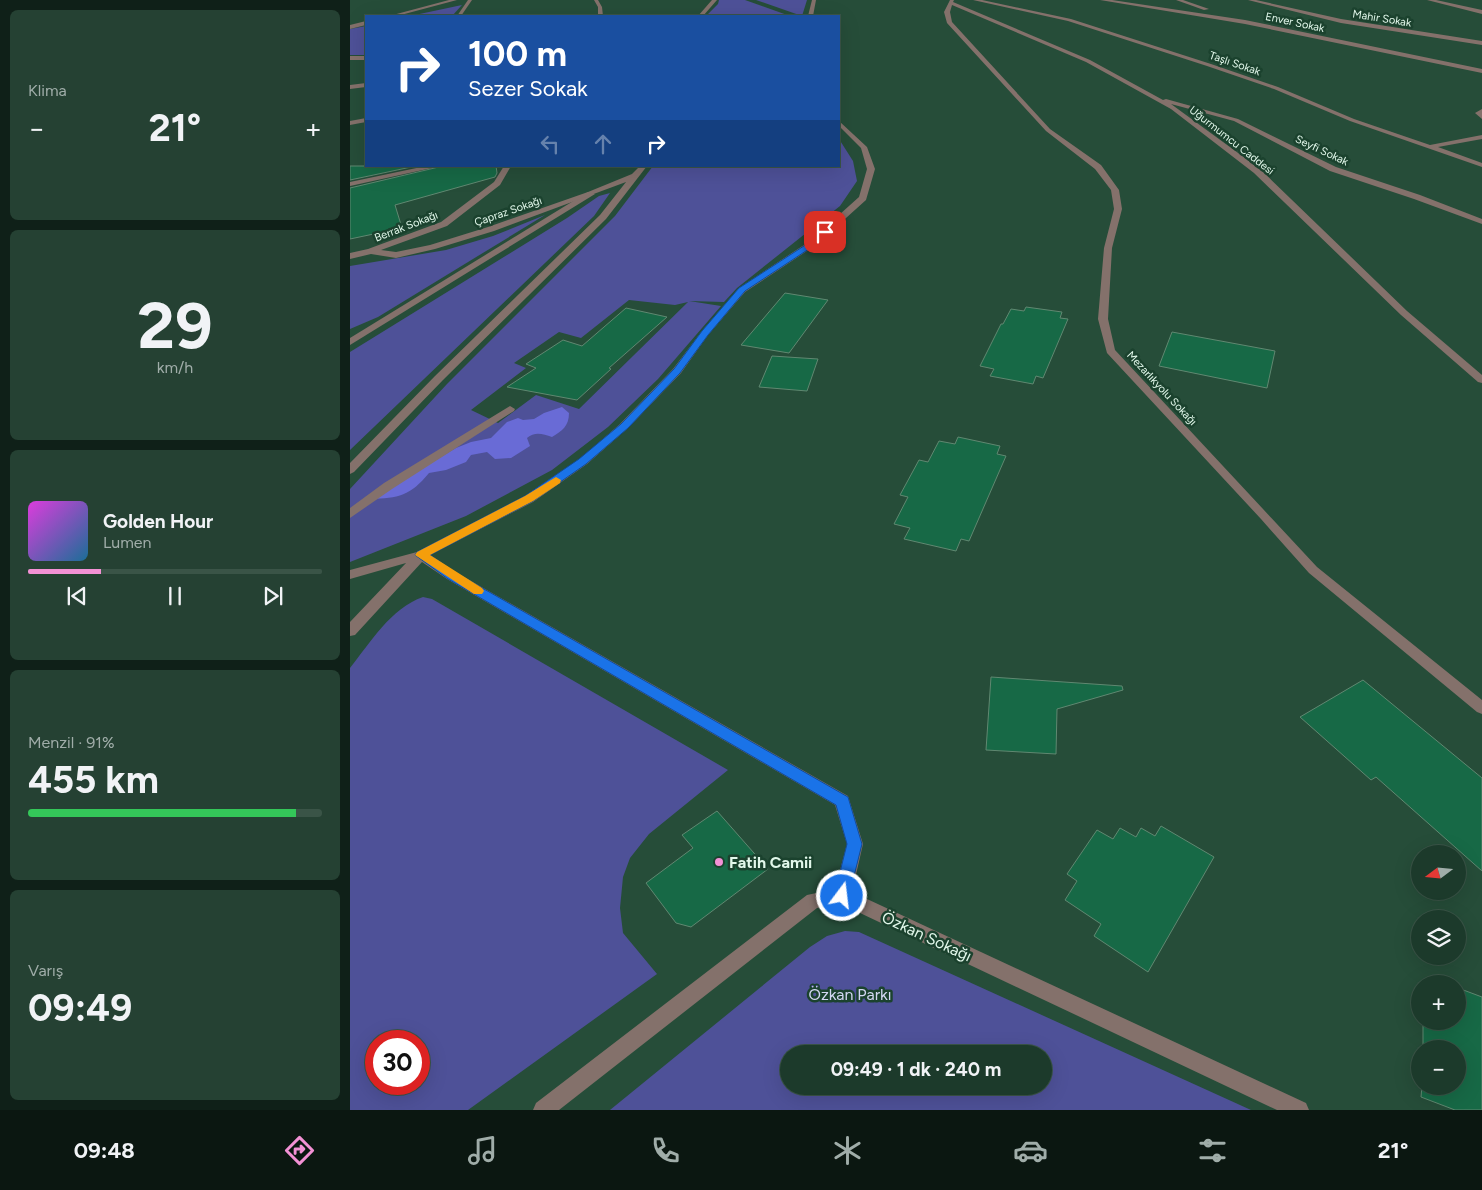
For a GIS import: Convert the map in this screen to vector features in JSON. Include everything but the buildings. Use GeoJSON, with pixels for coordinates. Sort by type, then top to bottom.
{"type":"FeatureCollection","features":[{"type":"Feature","properties":{"kind":"street"},"geometry":{"type":"LineString","coordinates":[[396,15],[455,0]]}},
{"type":"Feature","properties":{"kind":"street"},"geometry":{"type":"LineString","coordinates":[[461,15],[470,0]]}},
{"type":"Feature","properties":{"kind":"street"},"geometry":{"type":"LineString","coordinates":[[596,0],[600,7],[601,15]]}},
{"type":"Feature","properties":{"kind":"street"},"geometry":{"type":"LineString","coordinates":[[706,0],[714,0]]}},
{"type":"Feature","properties":{"kind":"street"},"geometry":{"type":"LineString","coordinates":[[701,15],[714,0]]}},
{"type":"Feature","properties":{"kind":"street"},"geometry":{"type":"LineString","coordinates":[[810,15],[814,0]]}},
{"type":"Feature","properties":{"kind":"street","name":"Taşlı Sokak"},"geometry":{"type":"LineString","coordinates":[[975,0],[1069,20],[1184,57],[1276,88],[1352,120],[1482,165]]}},
{"type":"Feature","properties":{"kind":"street","name":"Enver Sokak"},"geometry":{"type":"LineString","coordinates":[[1102,0],[1240,21],[1482,71]]}},
{"type":"Feature","properties":{"kind":"street"},"geometry":{"type":"LineString","coordinates":[[1178,0],[1240,21]]}},
{"type":"Feature","properties":{"kind":"street","name":"Mahir Sokak"},"geometry":{"type":"LineString","coordinates":[[1250,0],[1341,21],[1482,43]]}},
{"type":"Feature","properties":{"kind":"street"},"geometry":{"type":"LineString","coordinates":[[1430,0],[1482,12]]}},
{"type":"Feature","properties":{"kind":"street","name":"Uğurmumcu Caddesi"},"geometry":{"type":"LineString","coordinates":[[951,2],[1088,61],[1173,108],[1257,171],[1404,313],[1482,380]]}},
{"type":"Feature","properties":{"kind":"street","name":"Mezarlıkyolu Sokağı"},"geometry":{"type":"LineString","coordinates":[[951,2],[947,12],[949,22],[1048,130],[1098,167],[1115,190],[1118,209],[1108,248],[1103,319],[1110,351],[1266,516],[1313,570],[1482,708]]}},
{"type":"Feature","properties":{"kind":"street"},"geometry":{"type":"LineString","coordinates":[[350,27],[365,23]]}},
{"type":"Feature","properties":{"kind":"street"},"geometry":{"type":"LineString","coordinates":[[350,58],[365,58]]}},
{"type":"Feature","properties":{"kind":"street"},"geometry":{"type":"LineString","coordinates":[[350,87],[365,84]]}},
{"type":"Feature","properties":{"kind":"street","name":"Seyfi Sokak"},"geometry":{"type":"LineString","coordinates":[[1154,98],[1206,110],[1236,120],[1333,169],[1417,197],[1482,222]]}},
{"type":"Feature","properties":{"kind":"street"},"geometry":{"type":"LineString","coordinates":[[1482,111],[1478,113],[1482,118]]}},
{"type":"Feature","properties":{"kind":"street"},"geometry":{"type":"LineString","coordinates":[[350,123],[365,120]]}},
{"type":"Feature","properties":{"kind":"street"},"geometry":{"type":"LineString","coordinates":[[350,575],[359,570],[421,555],[529,499],[583,462],[624,426],[677,371],[705,333],[742,290],[813,243],[863,198],[871,169],[867,154],[864,147],[840,123]]}},
{"type":"Feature","properties":{"kind":"street"},"geometry":{"type":"LineString","coordinates":[[1427,147],[1482,137]]}},
{"type":"Feature","properties":{"kind":"street"},"geometry":{"type":"LineString","coordinates":[[350,184],[433,167]]}},
{"type":"Feature","properties":{"kind":"street","name":"Berrak Sokağı"},"geometry":{"type":"LineString","coordinates":[[350,256],[371,251],[444,224],[497,183],[507,167]]}},
{"type":"Feature","properties":{"kind":"street","name":"Çapraz Sokağı"},"geometry":{"type":"LineString","coordinates":[[371,251],[396,255],[432,248],[591,194],[635,176],[643,167]]}},
{"type":"Feature","properties":{"kind":"street"},"geometry":{"type":"LineString","coordinates":[[350,470],[439,378],[603,217],[635,176]]}},
{"type":"Feature","properties":{"kind":"street"},"geometry":{"type":"LineString","coordinates":[[350,342],[591,194]]}},
{"type":"Feature","properties":{"kind":"street"},"geometry":{"type":"LineString","coordinates":[[350,514],[388,486],[510,409]]}},
{"type":"Feature","properties":{"kind":"street"},"geometry":{"type":"LineString","coordinates":[[350,631],[421,555]]}},
{"type":"Feature","properties":{"kind":"street"},"geometry":{"type":"LineString","coordinates":[[421,555],[452,576],[842,801],[855,844],[842,896],[813,901],[542,1110]]}},
{"type":"Feature","properties":{"kind":"street","name":"Özkan Sokağı"},"geometry":{"type":"LineString","coordinates":[[842,896],[1299,1110]]}},
{"type":"Feature","properties":{"kind":"green space"},"geometry":{"type":"Polygon","coordinates":[[[719,0],[745,0],[787,15],[707,15],[718,4],[719,0]]]}},
{"type":"Feature","properties":{"kind":"green space"},"geometry":{"type":"Polygon","coordinates":[[[756,0],[807,0],[802,15],[756,0]]]}},
{"type":"Feature","properties":{"kind":"green space"},"geometry":{"type":"Polygon","coordinates":[[[462,5],[453,15],[415,15],[462,5]]]}},
{"type":"Feature","properties":{"kind":"green space"},"geometry":{"type":"Polygon","coordinates":[[[365,26],[365,55],[350,55],[350,29],[365,26]]]}},
{"type":"Feature","properties":{"kind":"green space"},"geometry":{"type":"Polygon","coordinates":[[[840,141],[853,161],[857,181],[840,206],[737,288],[724,302],[689,301],[721,306],[658,379],[608,427],[552,470],[466,516],[350,562],[350,489],[447,384],[615,216],[652,167],[840,167],[840,141]],[[629,300],[581,338],[559,332],[514,363],[526,368],[471,410],[498,423],[536,395],[579,409],[688,302],[675,305],[629,300]]]}},
{"type":"Feature","properties":{"kind":"green space"},"geometry":{"type":"Polygon","coordinates":[[[610,193],[594,216],[350,450],[350,352],[567,218],[599,196],[610,193]]]}},
{"type":"Feature","properties":{"kind":"green space"},"geometry":{"type":"Polygon","coordinates":[[[545,215],[378,317],[350,329],[350,266],[446,250],[493,236],[545,215]]]}},
{"type":"Feature","properties":{"kind":"green space"},"geometry":{"type":"Polygon","coordinates":[[[423,597],[432,599],[728,770],[649,834],[630,858],[623,877],[620,908],[623,933],[657,974],[468,1110],[350,1110],[350,668],[373,637],[401,609],[423,597]]]}},
{"type":"Feature","properties":{"kind":"green space","name":"Özkan Parkı"},"geometry":{"type":"Polygon","coordinates":[[[845,931],[859,932],[1251,1110],[610,1110],[810,947],[827,936],[845,931]]]}},
{"type":"Feature","properties":{"kind":"shaded area"},"geometry":{"type":"Polygon","coordinates":[[[562,407],[569,413],[568,421],[562,430],[552,437],[533,434],[527,438],[530,446],[511,458],[495,459],[487,452],[471,455],[466,462],[446,470],[429,473],[410,491],[389,498],[370,499],[456,448],[471,442],[491,438],[507,422],[518,418],[523,420],[534,419],[544,413],[562,407]]]}},
{"type":"Feature","properties":{"kind":"slow traffic"},"geometry":{"type":"LineString","coordinates":[[478,591],[421,555],[529,499],[556,480]]}},
{"type":"Feature","properties":{"kind":"place","name":"Fatih Camii"},"geometry":{"type":"Point","coordinates":[719,862]}},
{"type":"Feature","properties":{"kind":"route"},"geometry":{"type":"LineString","coordinates":[[825,232],[813,243],[742,290],[705,333],[677,371],[624,426],[583,462],[529,499],[421,555],[452,576],[842,801],[855,844],[842,896]]}}]}
